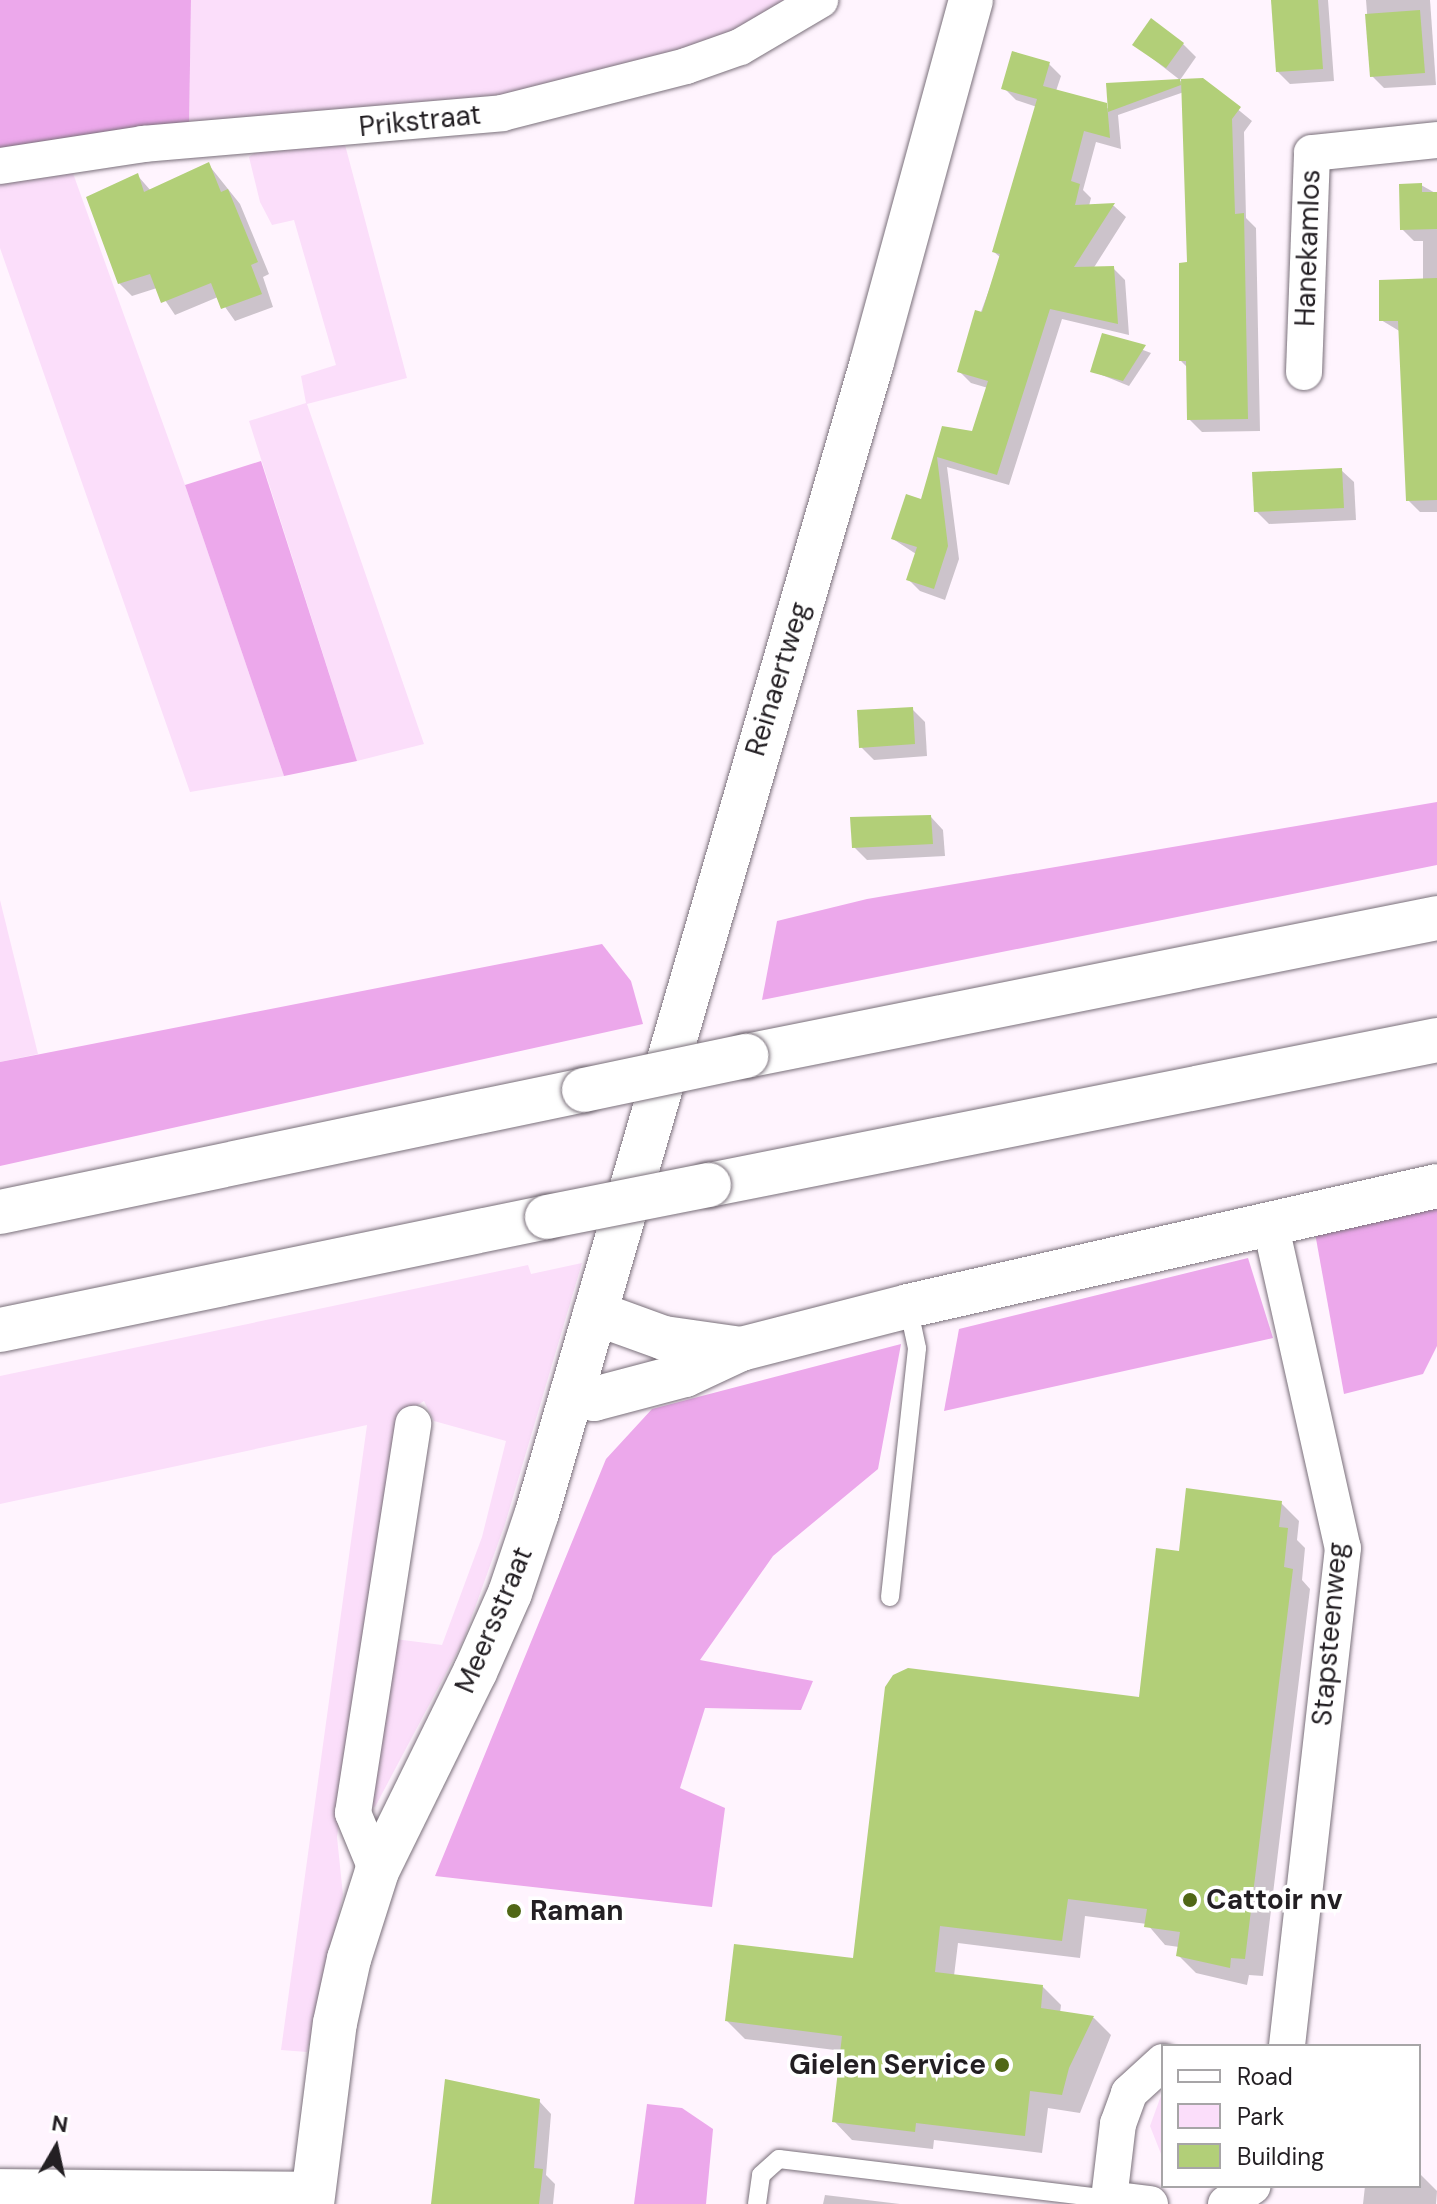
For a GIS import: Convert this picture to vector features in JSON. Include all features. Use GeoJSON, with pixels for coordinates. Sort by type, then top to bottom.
{"type":"FeatureCollection","features":[{"type":"Feature","properties":{"kind":"main road","name":"Reinaertweg"},"geometry":{"type":"LineString","coordinates":[[577,1376],[876,347],[971,0]]}},
{"type":"Feature","properties":{"kind":"main road"},"geometry":{"type":"LineString","coordinates":[[0,1212],[746,1056],[1437,918]]}},
{"type":"Feature","properties":{"kind":"main road"},"geometry":{"type":"LineString","coordinates":[[0,1330],[547,1217],[1437,1040]]}},
{"type":"Feature","properties":{"kind":"main road"},"geometry":{"type":"LineString","coordinates":[[577,1376],[594,1399],[685,1375],[741,1349],[908,1306],[1271,1227],[1437,1186]]}},
{"type":"Feature","properties":{"kind":"main road"},"geometry":{"type":"LineString","coordinates":[[595,1313],[664,1338],[741,1349]]}},
{"type":"Feature","properties":{"kind":"main road","name":"Meersstraat"},"geometry":{"type":"LineString","coordinates":[[313,2197],[335,2023],[377,1871],[510,1593],[577,1376]]}},
{"type":"Feature","properties":{"kind":"street","name":"Prikstraat"},"geometry":{"type":"LineString","coordinates":[[0,166],[143,144],[502,113],[686,66],[740,47],[820,0]]}},
{"type":"Feature","properties":{"kind":"street","name":"Hanekamlos"},"geometry":{"type":"LineString","coordinates":[[1304,372],[1312,153],[1437,140]]}},
{"type":"Feature","properties":{"kind":"street","name":"Stapsteenweg"},"geometry":{"type":"LineString","coordinates":[[1271,1227],[1343,1548],[1287,2044]]}},
{"type":"Feature","properties":{"kind":"street"},"geometry":{"type":"LineString","coordinates":[[377,1871],[353,1813],[413,1424]]}},
{"type":"Feature","properties":{"kind":"street"},"geometry":{"type":"LineString","coordinates":[[1150,2204],[1109,2199],[1118,2124],[1129,2093],[1150,2068],[1161,2063]]}},
{"type":"Feature","properties":{"kind":"street"},"geometry":{"type":"LineString","coordinates":[[0,2187],[313,2197]]}},
{"type":"Feature","properties":{"kind":"street"},"geometry":{"type":"LineString","coordinates":[[1226,2204],[1250,2188]]}},
{"type":"Feature","properties":{"kind":"lane"},"geometry":{"type":"LineString","coordinates":[[890,1597],[917,1348],[908,1306]]}},
{"type":"Feature","properties":{"kind":"lane"},"geometry":{"type":"LineString","coordinates":[[757,2204],[761,2175],[779,2159],[1109,2199]]}},
{"type":"Feature","properties":{"kind":"green space"},"geometry":{"type":"Polygon","coordinates":[[[191,0],[796,0],[709,44],[510,98],[189,129],[191,0]]]}},
{"type":"Feature","properties":{"kind":"green space"},"geometry":{"type":"Polygon","coordinates":[[[344,141],[407,378],[307,404],[424,744],[357,761],[249,421],[306,403],[301,376],[336,365],[294,220],[272,225],[260,202],[249,157],[259,149],[344,141]]]}},
{"type":"Feature","properties":{"kind":"green space"},"geometry":{"type":"Polygon","coordinates":[[[70,165],[185,485],[284,776],[190,792],[0,248],[0,179],[70,165]]]}},
{"type":"Feature","properties":{"kind":"green space"},"geometry":{"type":"Polygon","coordinates":[[[0,900],[38,1054],[0,1062],[0,900]]]}},
{"type":"Feature","properties":{"kind":"green space"},"geometry":{"type":"Polygon","coordinates":[[[582,1263],[505,1524],[463,1641],[375,1807],[368,1805],[395,1639],[442,1645],[482,1537],[506,1441],[434,1421],[424,1401],[402,1415],[337,1837],[343,1895],[307,2052],[281,2050],[367,1425],[0,1504],[0,1376],[528,1265],[531,1274],[582,1263]]]}},
{"type":"Feature","properties":{"kind":"green space"},"geometry":{"type":"Polygon","coordinates":[[[1161,2096],[1161,2154],[1150,2126],[1161,2096]]]}},
{"type":"Feature","properties":{"kind":"shaded area"},"geometry":{"type":"Polygon","coordinates":[[[0,0],[191,0],[189,129],[0,179],[0,0]]]}},
{"type":"Feature","properties":{"kind":"shaded area"},"geometry":{"type":"Polygon","coordinates":[[[261,461],[357,761],[284,776],[185,485],[261,461]]]}},
{"type":"Feature","properties":{"kind":"shaded area"},"geometry":{"type":"Polygon","coordinates":[[[1437,802],[1437,865],[762,1000],[777,921],[867,899],[1437,802]]]}},
{"type":"Feature","properties":{"kind":"shaded area"},"geometry":{"type":"Polygon","coordinates":[[[602,944],[631,981],[643,1024],[0,1166],[0,1062],[602,944]]]}},
{"type":"Feature","properties":{"kind":"shaded area"},"geometry":{"type":"Polygon","coordinates":[[[1437,1205],[1437,1346],[1423,1374],[1344,1394],[1315,1233],[1437,1205]]]}},
{"type":"Feature","properties":{"kind":"shaded area"},"geometry":{"type":"Polygon","coordinates":[[[1248,1258],[1273,1338],[944,1411],[959,1329],[1248,1258]]]}},
{"type":"Feature","properties":{"kind":"shaded area"},"geometry":{"type":"Polygon","coordinates":[[[901,1344],[878,1469],[773,1556],[700,1660],[813,1681],[801,1710],[705,1708],[680,1788],[725,1808],[712,1907],[435,1876],[606,1459],[652,1409],[901,1344]]]}},
{"type":"Feature","properties":{"kind":"shaded area"},"geometry":{"type":"Polygon","coordinates":[[[647,2104],[682,2108],[713,2129],[706,2204],[634,2204],[647,2104]]]}},
{"type":"Feature","properties":{"kind":"building"},"geometry":{"type":"Polygon","coordinates":[[[1271,0],[1318,0],[1323,69],[1276,72],[1271,0]]]}},
{"type":"Feature","properties":{"kind":"building"},"geometry":{"type":"Polygon","coordinates":[[[1420,10],[1425,73],[1370,77],[1365,14],[1420,10]]]}},
{"type":"Feature","properties":{"kind":"building"},"geometry":{"type":"Polygon","coordinates":[[[1151,18],[1184,43],[1166,68],[1132,45],[1151,18]]]}},
{"type":"Feature","properties":{"kind":"building"},"geometry":{"type":"Polygon","coordinates":[[[1012,51],[1050,62],[1043,86],[1107,103],[1110,138],[1084,131],[1071,181],[1080,184],[1075,205],[1115,203],[1074,267],[1114,266],[1118,324],[1050,309],[997,475],[937,457],[948,546],[934,589],[906,580],[917,547],[891,539],[906,494],[921,499],[942,426],[972,431],[988,381],[957,372],[975,310],[982,312],[1000,254],[992,252],[1037,99],[1001,89],[1012,51]]]}},
{"type":"Feature","properties":{"kind":"building"},"geometry":{"type":"Polygon","coordinates":[[[1203,78],[1241,107],[1232,119],[1235,214],[1244,213],[1248,419],[1187,420],[1186,361],[1179,361],[1179,263],[1187,262],[1181,79],[1203,78]]]}},
{"type":"Feature","properties":{"kind":"building"},"geometry":{"type":"Polygon","coordinates":[[[1180,79],[1181,85],[1108,112],[1106,83],[1180,79]]]}},
{"type":"Feature","properties":{"kind":"building"},"geometry":{"type":"Polygon","coordinates":[[[209,162],[221,192],[228,189],[258,262],[251,265],[262,294],[221,309],[211,283],[161,303],[150,274],[118,284],[86,197],[138,173],[144,192],[209,162]]]}},
{"type":"Feature","properties":{"kind":"building"},"geometry":{"type":"Polygon","coordinates":[[[1422,183],[1422,192],[1437,192],[1437,229],[1400,230],[1399,184],[1422,183]]]}},
{"type":"Feature","properties":{"kind":"building"},"geometry":{"type":"Polygon","coordinates":[[[1437,278],[1437,500],[1406,501],[1398,321],[1379,321],[1379,280],[1437,278]]]}},
{"type":"Feature","properties":{"kind":"building"},"geometry":{"type":"Polygon","coordinates":[[[1102,333],[1146,345],[1123,381],[1090,372],[1102,333]]]}},
{"type":"Feature","properties":{"kind":"building"},"geometry":{"type":"Polygon","coordinates":[[[1342,468],[1344,508],[1254,512],[1252,472],[1342,468]]]}},
{"type":"Feature","properties":{"kind":"building"},"geometry":{"type":"Polygon","coordinates":[[[913,707],[915,744],[859,748],[857,710],[913,707]]]}},
{"type":"Feature","properties":{"kind":"building"},"geometry":{"type":"Polygon","coordinates":[[[931,815],[933,844],[852,848],[850,817],[931,815]]]}},
{"type":"Feature","properties":{"kind":"building"},"geometry":{"type":"Polygon","coordinates":[[[1186,1488],[1282,1501],[1279,1527],[1288,1528],[1284,1567],[1293,1569],[1245,1959],[1231,1958],[1230,1968],[1176,1956],[1180,1932],[1144,1927],[1147,1909],[1068,1899],[1062,1941],[940,1926],[935,1972],[1043,1985],[1041,2008],[1094,2016],[1069,2068],[1062,2095],[1030,2091],[1025,2136],[916,2123],[915,2132],[832,2122],[842,2036],[725,2021],[734,1944],[853,1958],[885,1687],[893,1675],[908,1668],[1139,1697],[1156,1548],[1179,1551],[1186,1488]]]}},
{"type":"Feature","properties":{"kind":"building"},"geometry":{"type":"Polygon","coordinates":[[[445,2079],[540,2099],[534,2168],[543,2169],[539,2204],[431,2204],[445,2079]]]}},
{"type":"Feature","properties":{"kind":"place","name":"Cattoir nv"},"geometry":{"type":"Point","coordinates":[1190,1900]}},
{"type":"Feature","properties":{"kind":"place","name":"Raman"},"geometry":{"type":"Point","coordinates":[514,1911]}},
{"type":"Feature","properties":{"kind":"place","name":"Gielen Service"},"geometry":{"type":"Point","coordinates":[1002,2065]}}]}
